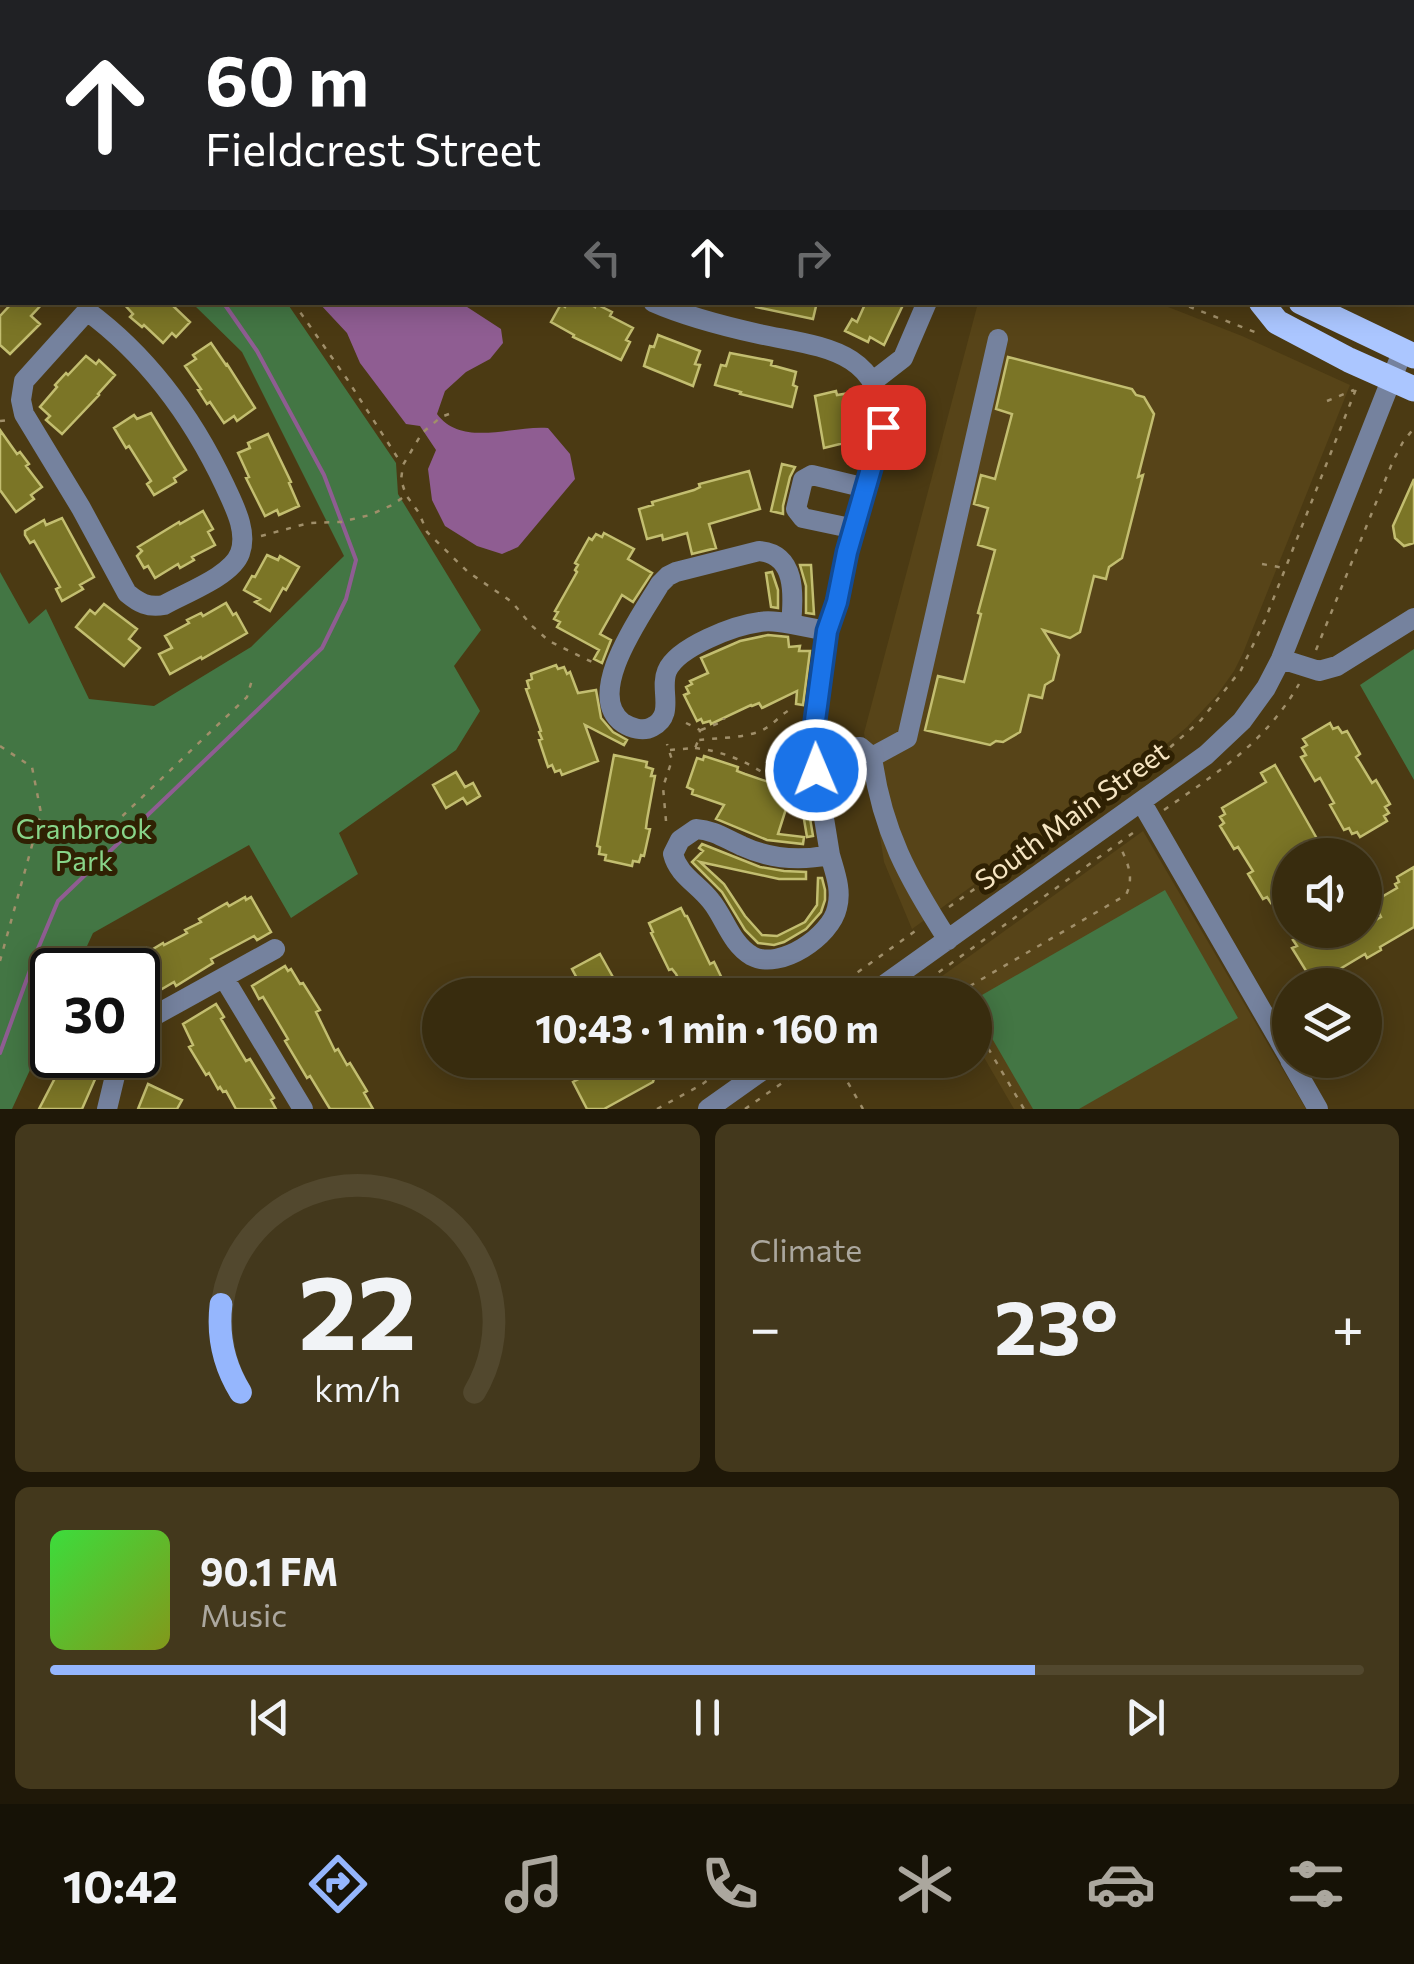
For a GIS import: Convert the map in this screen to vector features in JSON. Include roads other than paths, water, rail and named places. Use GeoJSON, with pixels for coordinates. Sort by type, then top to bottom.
{"type":"FeatureCollection","features":[{"type":"Feature","properties":{"kind":"main road"},"geometry":{"type":"LineString","coordinates":[[1263,305],[1277,322],[1403,384]]}},
{"type":"Feature","properties":{"kind":"main road"},"geometry":{"type":"LineString","coordinates":[[1307,305],[1409,353]]}},
{"type":"Feature","properties":{"kind":"street"},"geometry":{"type":"LineString","coordinates":[[661,305],[701,320],[824,346],[866,373],[877,390],[883,427],[827,631],[814,728],[830,856],[839,895],[832,922],[815,940],[787,956],[762,960],[754,957],[741,948],[708,897],[680,870],[672,854],[680,840],[696,829],[716,832],[753,852],[830,856]]}},
{"type":"Feature","properties":{"kind":"street"},"geometry":{"type":"LineString","coordinates":[[872,382],[903,358],[927,305]]}},
{"type":"Feature","properties":{"kind":"street"},"geometry":{"type":"LineString","coordinates":[[85,306],[144,362],[188,418],[210,454],[240,524],[240,553],[230,569],[152,608],[127,593],[82,508],[24,414],[21,389],[30,373],[85,306]]}},
{"type":"Feature","properties":{"kind":"street"},"geometry":{"type":"LineString","coordinates":[[816,759],[860,766],[907,738],[998,339]]}},
{"type":"Feature","properties":{"kind":"street","name":"South Main Street"},"geometry":{"type":"LineString","coordinates":[[894,978],[1142,803],[1206,755],[1242,721],[1281,659],[1403,384],[1409,353]]}},
{"type":"Feature","properties":{"kind":"street"},"geometry":{"type":"LineString","coordinates":[[855,529],[803,518],[796,509],[803,480],[812,475],[866,488]]}},
{"type":"Feature","properties":{"kind":"street"},"geometry":{"type":"LineString","coordinates":[[791,624],[789,570],[770,552],[759,551],[668,576],[612,670],[613,713],[640,730],[653,727],[664,716],[664,680],[675,657],[744,626],[762,621],[827,631]]}},
{"type":"Feature","properties":{"kind":"street"},"geometry":{"type":"LineString","coordinates":[[1281,659],[1319,671],[1337,666],[1414,618]]}},
{"type":"Feature","properties":{"kind":"street"},"geometry":{"type":"LineString","coordinates":[[872,756],[896,851],[948,940]]}},
{"type":"Feature","properties":{"kind":"street"},"geometry":{"type":"LineString","coordinates":[[1142,803],[1272,1029]]}},
{"type":"Feature","properties":{"kind":"street"},"geometry":{"type":"LineString","coordinates":[[160,1013],[275,949]]}},
{"type":"Feature","properties":{"kind":"street"},"geometry":{"type":"LineString","coordinates":[[224,978],[303,1109]]}},
{"type":"Feature","properties":{"kind":"street"},"geometry":{"type":"LineString","coordinates":[[106,1109],[114,1078]]}},
{"type":"Feature","properties":{"kind":"street"},"geometry":{"type":"LineString","coordinates":[[708,1109],[752,1078]]}},
{"type":"Feature","properties":{"kind":"street"},"geometry":{"type":"LineString","coordinates":[[1300,1078],[1318,1109]]}},
{"type":"Feature","properties":{"kind":"waterway"},"geometry":{"type":"LineString","coordinates":[[0,1053],[58,901],[322,648],[346,599],[356,560],[324,475],[257,351],[225,305]]}},
{"type":"Feature","properties":{"kind":"park label","name":"Cranbrook Park"},"geometry":{"type":"Point","coordinates":[84,844]}}]}
